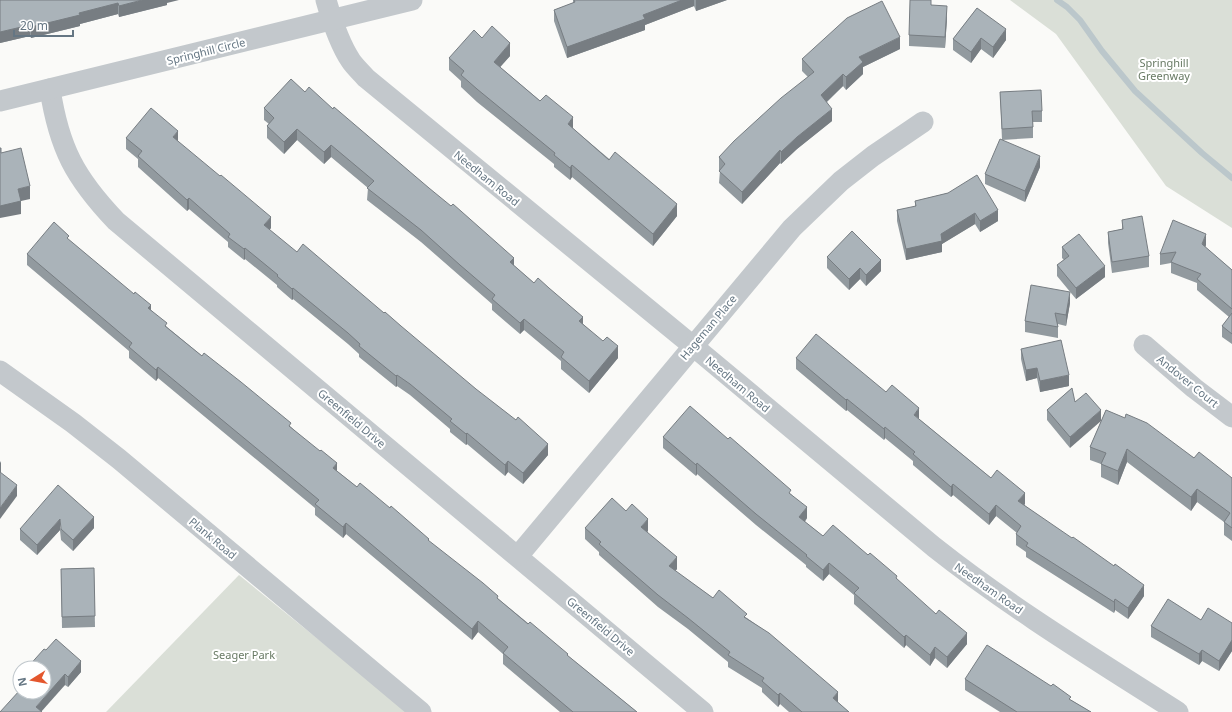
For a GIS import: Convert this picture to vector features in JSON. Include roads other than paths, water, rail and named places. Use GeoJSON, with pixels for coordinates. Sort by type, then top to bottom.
{"type":"FeatureCollection","features":[{"type":"Feature","properties":{"kind":"street","name":"Needham Road"},"geometry":{"type":"LineString","coordinates":[[326,0],[342,45],[351,61],[366,78],[974,579],[1178,712]]}},
{"type":"Feature","properties":{"kind":"street","name":"Springhill Circle"},"geometry":{"type":"LineString","coordinates":[[0,101],[412,0]]}},
{"type":"Feature","properties":{"kind":"street","name":"Greenfield Drive"},"geometry":{"type":"LineString","coordinates":[[50,89],[54,116],[60,134],[76,170],[86,187],[116,221],[703,712]]}},
{"type":"Feature","properties":{"kind":"street","name":"Hageman Place"},"geometry":{"type":"LineString","coordinates":[[518,556],[792,228],[841,181],[873,156],[923,122]]}},
{"type":"Feature","properties":{"kind":"street","name":"Andover Court"},"geometry":{"type":"LineString","coordinates":[[1144,345],[1194,388],[1232,417]]}},
{"type":"Feature","properties":{"kind":"street","name":"Plank Road"},"geometry":{"type":"LineString","coordinates":[[0,371],[73,423],[119,459],[421,712]]}},
{"type":"Feature","properties":{"kind":"waterway"},"geometry":{"type":"LineString","coordinates":[[1057,0],[1067,7],[1080,20],[1102,51],[1135,91],[1202,153],[1232,178]]}},
{"type":"Feature","properties":{"kind":"park label","name":"Springhill Greenway"},"geometry":{"type":"Point","coordinates":[1164,68]}},
{"type":"Feature","properties":{"kind":"park label","name":"Seager Park"},"geometry":{"type":"Point","coordinates":[244,654]}}]}
